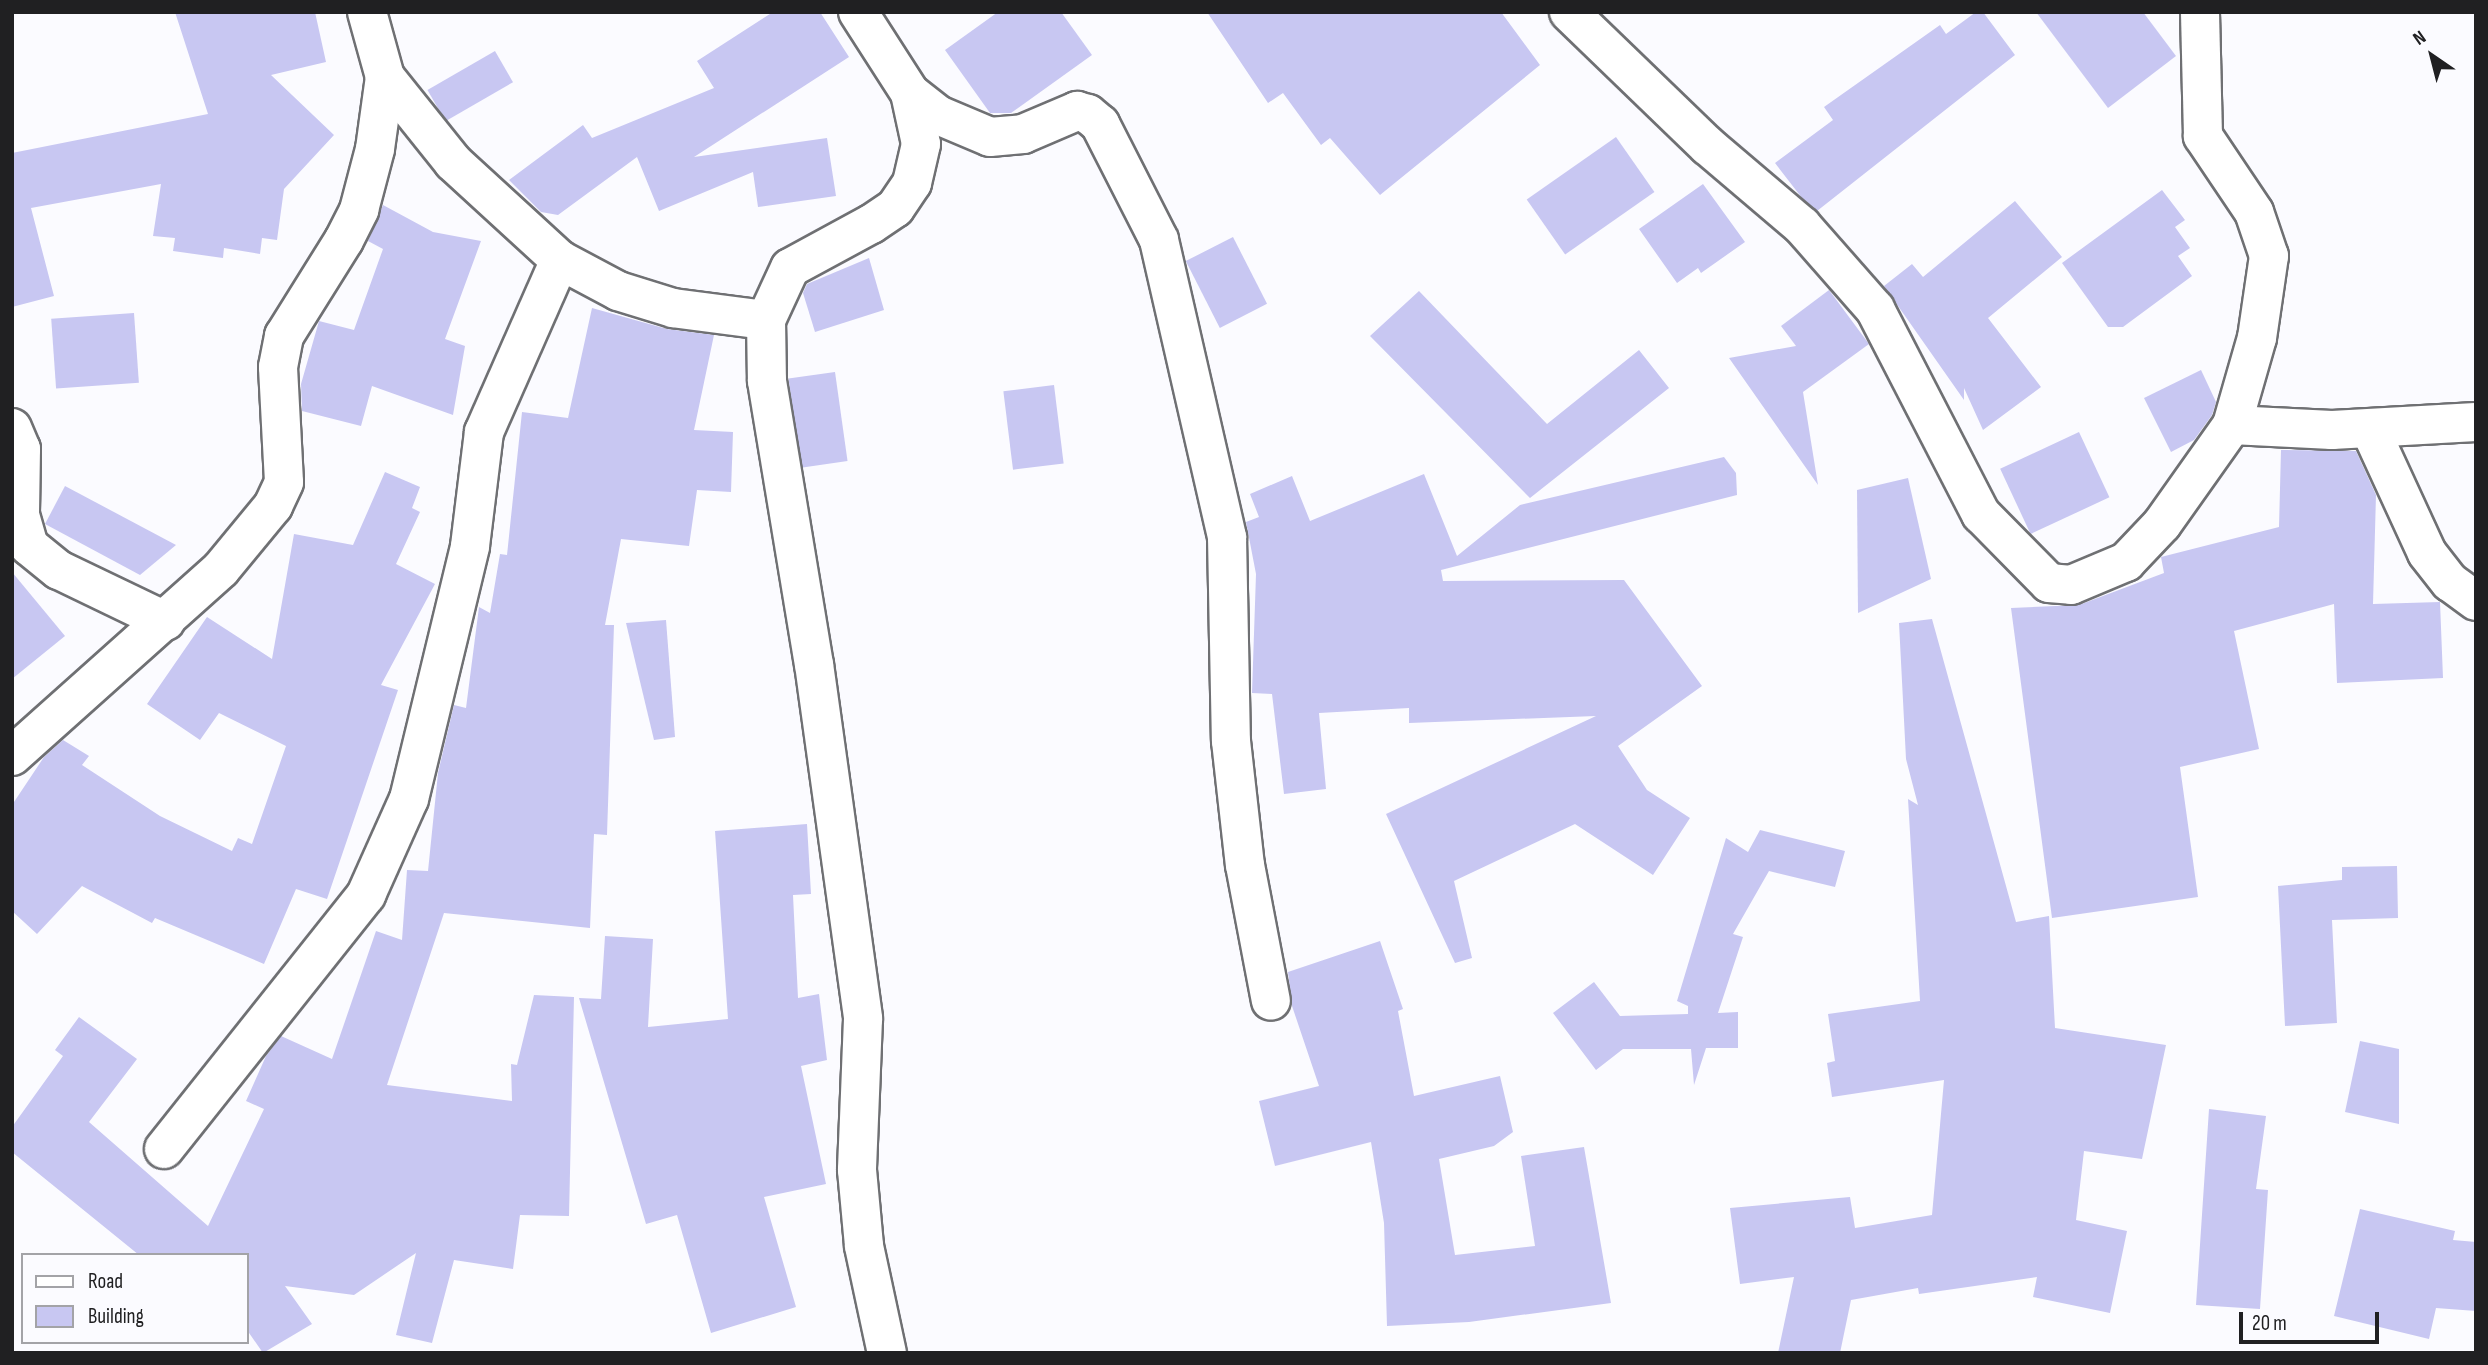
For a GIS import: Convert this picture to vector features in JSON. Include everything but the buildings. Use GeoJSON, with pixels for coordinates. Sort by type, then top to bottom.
{"type":"FeatureCollection","features":[{"type":"Feature","properties":{"kind":"street"},"geometry":{"type":"LineString","coordinates":[[367,12],[386,78],[453,162],[560,260],[618,291],[673,308],[766,320]]}},
{"type":"Feature","properties":{"kind":"street"},"geometry":{"type":"LineString","coordinates":[[858,12],[911,93],[938,115],[990,137],[1023,134],[1077,111],[1087,114],[1100,124],[1158,240],[1227,537],[1231,741],[1245,866],[1271,1001]]}},
{"type":"Feature","properties":{"kind":"street"},"geometry":{"type":"LineString","coordinates":[[1569,12],[1708,146],[1802,226],[1875,309],[1981,514],[2049,583],[2071,585],[2126,562],[2162,524],[2232,425],[2257,338],[2269,256],[2254,212],[2203,136],[2198,13]]}},
{"type":"Feature","properties":{"kind":"street"},"geometry":{"type":"LineString","coordinates":[[18,742],[165,621],[259,526],[284,482],[278,368],[284,336],[359,210],[386,78]]}},
{"type":"Feature","properties":{"kind":"street"},"geometry":{"type":"LineString","coordinates":[[887,1353],[864,1245],[857,1170],[861,1006],[817,678],[767,382],[766,320],[790,268],[895,208],[912,183],[921,144],[911,93]]}},
{"type":"Feature","properties":{"kind":"street"},"geometry":{"type":"LineString","coordinates":[[163,1149],[366,895],[409,799],[471,545],[484,432],[560,260]]}},
{"type":"Feature","properties":{"kind":"street"},"geometry":{"type":"LineString","coordinates":[[2232,425],[2370,429],[2476,422]]}},
{"type":"Feature","properties":{"kind":"street"},"geometry":{"type":"LineString","coordinates":[[12,428],[21,449],[20,514],[29,546],[59,570],[165,621]]}},
{"type":"Feature","properties":{"kind":"street"},"geometry":{"type":"LineString","coordinates":[[2370,429],[2427,552],[2450,582],[2476,601]]}}]}
